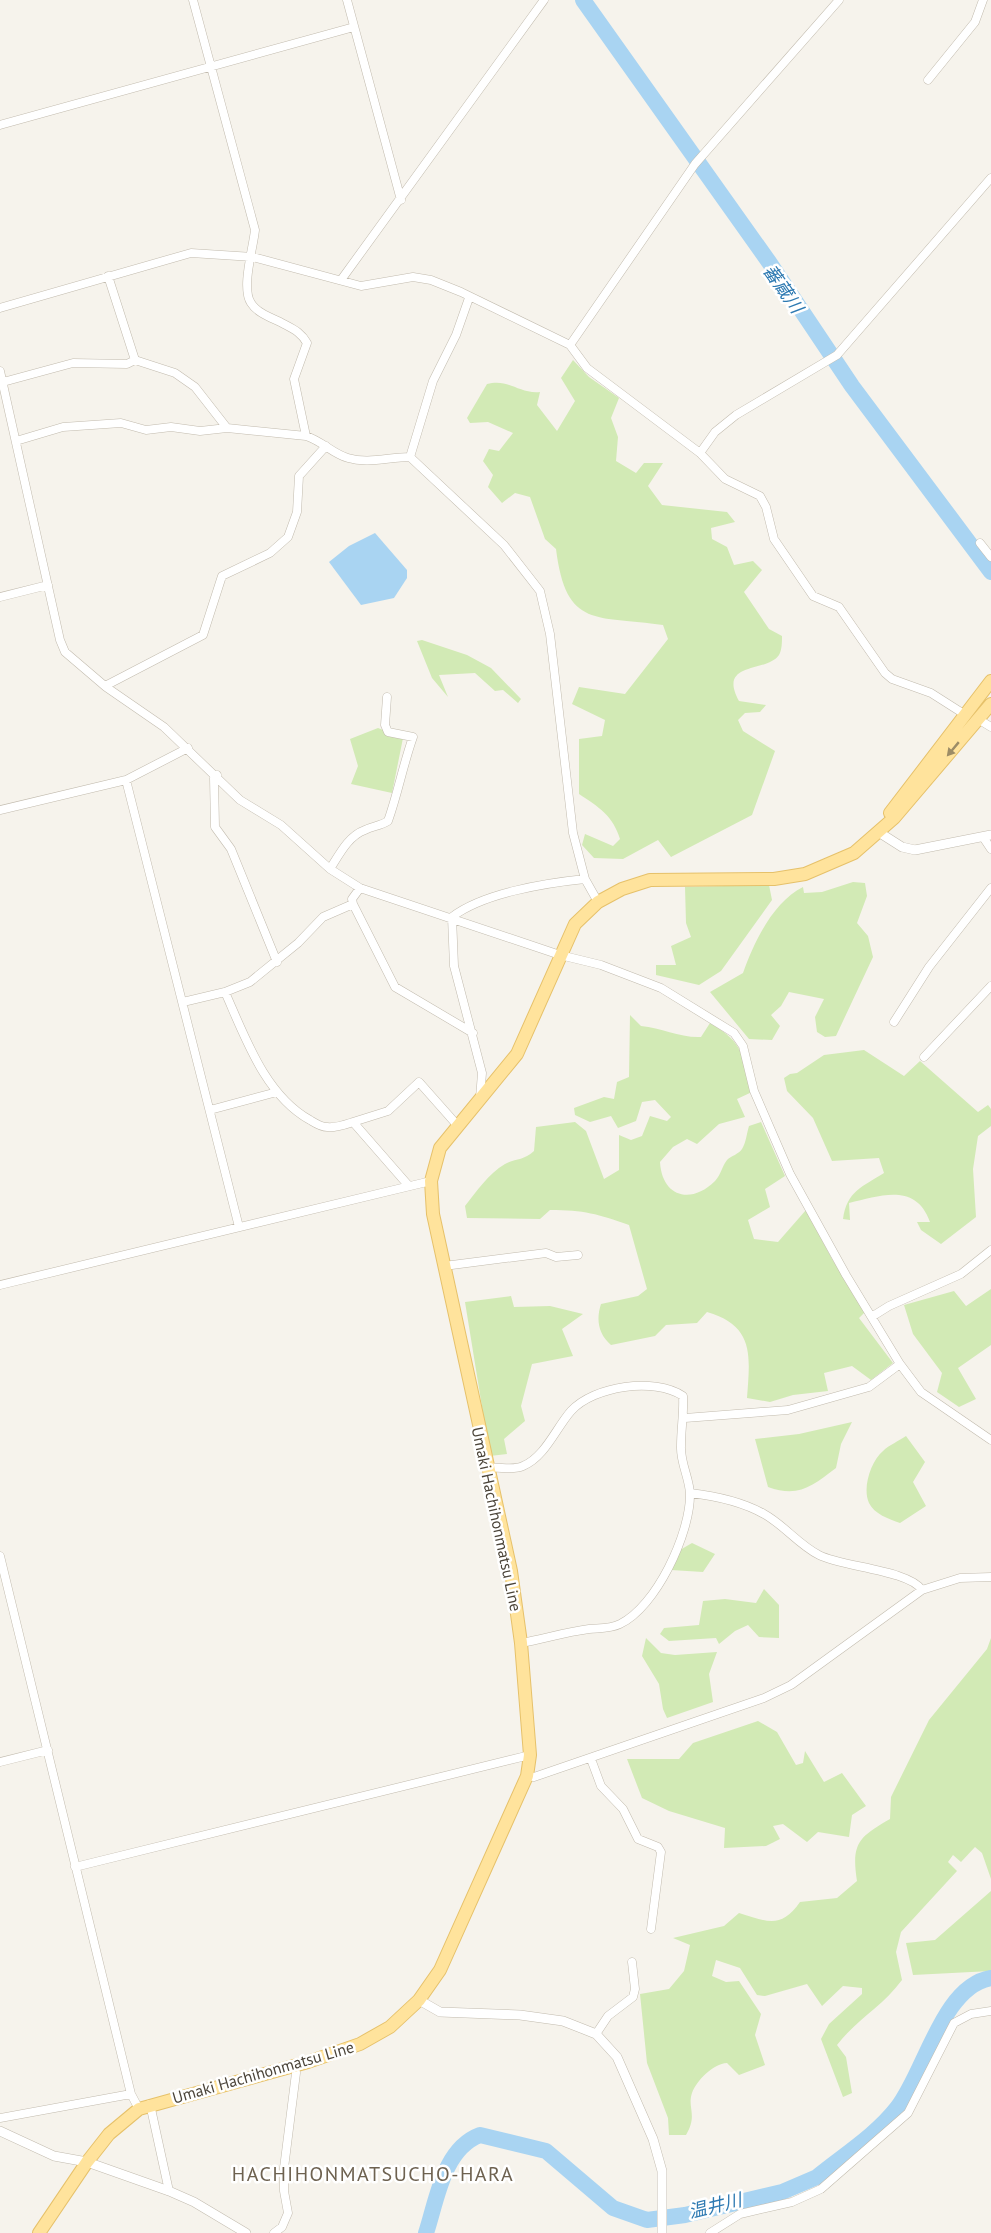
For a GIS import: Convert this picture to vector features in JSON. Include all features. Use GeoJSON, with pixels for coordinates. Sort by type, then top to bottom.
{"type":"FeatureCollection","features":[{"type":"Feature","properties":{"kind":"main road","name":"Umaki Hachihonmatsu Line"},"geometry":{"type":"LineString","coordinates":[[880,833],[891,809],[991,681]]}},
{"type":"Feature","properties":{"kind":"main road","name":"Umaki Hachihonmatsu Line"},"geometry":{"type":"LineString","coordinates":[[39,2233],[109,2134],[145,2106],[294,2065],[360,2044],[390,2026],[419,2000],[440,1970],[527,1776],[530,1755],[521,1643],[511,1571],[433,1214],[431,1181],[440,1148],[517,1054],[575,924],[598,902],[622,889],[650,880],[774,879],[805,874],[854,853],[880,833],[991,704]]}},
{"type":"Feature","properties":{"kind":"street"},"geometry":{"type":"LineString","coordinates":[[193,0],[255,230],[253,257],[247,270],[248,297],[251,305],[303,334],[307,343],[294,379],[306,436]]}},
{"type":"Feature","properties":{"kind":"street"},"geometry":{"type":"LineString","coordinates":[[347,0],[401,200]]}},
{"type":"Feature","properties":{"kind":"street"},"geometry":{"type":"LineString","coordinates":[[341,280],[544,0]]}},
{"type":"Feature","properties":{"kind":"street"},"geometry":{"type":"LineString","coordinates":[[570,345],[697,161],[839,0]]}},
{"type":"Feature","properties":{"kind":"street"},"geometry":{"type":"LineString","coordinates":[[928,80],[975,22],[983,0]]}},
{"type":"Feature","properties":{"kind":"street"},"geometry":{"type":"LineString","coordinates":[[0,125],[354,27]]}},
{"type":"Feature","properties":{"kind":"street"},"geometry":{"type":"LineString","coordinates":[[700,453],[715,432],[736,416],[837,355],[991,178]]}},
{"type":"Feature","properties":{"kind":"street"},"geometry":{"type":"LineString","coordinates":[[0,308],[191,253],[253,257],[361,286],[413,277],[431,280],[570,345],[587,368],[700,453],[725,479],[760,496],[766,507],[774,539],[813,596],[839,607],[885,673],[892,679],[931,693],[964,714]]}},
{"type":"Feature","properties":{"kind":"street"},"geometry":{"type":"LineString","coordinates":[[108,276],[135,360]]}},
{"type":"Feature","properties":{"kind":"street"},"geometry":{"type":"LineString","coordinates":[[410,457],[433,381],[456,335],[469,298]]}},
{"type":"Feature","properties":{"kind":"street"},"geometry":{"type":"LineString","coordinates":[[3,382],[73,363],[127,364],[135,360],[175,373],[195,387],[227,428]]}},
{"type":"Feature","properties":{"kind":"street"},"geometry":{"type":"LineString","coordinates":[[0,371],[60,640],[66,652],[105,686],[164,727],[217,775],[240,800],[281,825],[330,869],[360,888],[560,955],[601,965],[661,988],[734,1033],[743,1047],[753,1091],[790,1174],[846,1275],[873,1316],[900,1364],[921,1392],[991,1440]]}},
{"type":"Feature","properties":{"kind":"street"},"geometry":{"type":"LineString","coordinates":[[16,441],[63,428],[121,423],[146,430],[171,427],[200,431],[227,428],[306,436],[346,458],[366,461],[410,457],[504,545],[540,591],[550,634],[573,833],[585,879],[598,902]]}},
{"type":"Feature","properties":{"kind":"street"},"geometry":{"type":"LineString","coordinates":[[105,686],[202,634],[222,576],[270,553],[288,537],[297,512],[299,476],[326,446]]}},
{"type":"Feature","properties":{"kind":"street"},"geometry":{"type":"LineString","coordinates":[[980,543],[991,557]]}},
{"type":"Feature","properties":{"kind":"street"},"geometry":{"type":"LineString","coordinates":[[0,597],[48,585]]}},
{"type":"Feature","properties":{"kind":"street"},"geometry":{"type":"LineString","coordinates":[[330,869],[343,847],[353,837],[363,830],[388,821],[395,803],[403,765],[413,737],[388,732],[385,725],[387,697]]}},
{"type":"Feature","properties":{"kind":"street"},"geometry":{"type":"LineString","coordinates":[[978,719],[991,727]]}},
{"type":"Feature","properties":{"kind":"street"},"geometry":{"type":"LineString","coordinates":[[0,810],[126,780],[188,748]]}},
{"type":"Feature","properties":{"kind":"street"},"geometry":{"type":"LineString","coordinates":[[217,775],[214,801],[215,827],[231,849],[277,962]]}},
{"type":"Feature","properties":{"kind":"street"},"geometry":{"type":"LineString","coordinates":[[126,780],[239,1227]]}},
{"type":"Feature","properties":{"kind":"street"},"geometry":{"type":"LineString","coordinates":[[880,833],[902,847],[915,850],[987,836],[991,849]]}},
{"type":"Feature","properties":{"kind":"street"},"geometry":{"type":"LineString","coordinates":[[452,917],[464,908],[541,884],[585,879]]}},
{"type":"Feature","properties":{"kind":"street"},"geometry":{"type":"LineString","coordinates":[[360,888],[352,899],[353,904],[395,987],[473,1033]]}},
{"type":"Feature","properties":{"kind":"street"},"geometry":{"type":"LineString","coordinates":[[894,1022],[929,967],[991,888]]}},
{"type":"Feature","properties":{"kind":"street"},"geometry":{"type":"LineString","coordinates":[[183,1002],[225,992],[250,982],[277,962],[323,917],[353,904]]}},
{"type":"Feature","properties":{"kind":"street"},"geometry":{"type":"LineString","coordinates":[[452,917],[454,966],[482,1073],[480,1099]]}},
{"type":"Feature","properties":{"kind":"street"},"geometry":{"type":"LineString","coordinates":[[924,1057],[991,986]]}},
{"type":"Feature","properties":{"kind":"street"},"geometry":{"type":"LineString","coordinates":[[225,992],[251,1050],[277,1092],[295,1112],[324,1127],[339,1127],[388,1111],[419,1082],[458,1126]]}},
{"type":"Feature","properties":{"kind":"street"},"geometry":{"type":"LineString","coordinates":[[210,1110],[277,1092]]}},
{"type":"Feature","properties":{"kind":"street"},"geometry":{"type":"LineString","coordinates":[[353,1122],[408,1185]]}},
{"type":"Feature","properties":{"kind":"street"},"geometry":{"type":"LineString","coordinates":[[0,1285],[431,1181]]}},
{"type":"Feature","properties":{"kind":"street"},"geometry":{"type":"LineString","coordinates":[[873,1316],[889,1306],[962,1274],[991,1250]]}},
{"type":"Feature","properties":{"kind":"street"},"geometry":{"type":"LineString","coordinates":[[444,1266],[546,1252],[556,1257],[578,1255]]}},
{"type":"Feature","properties":{"kind":"street"},"geometry":{"type":"LineString","coordinates":[[685,1418],[788,1410],[869,1387],[900,1364]]}},
{"type":"Feature","properties":{"kind":"street"},"geometry":{"type":"LineString","coordinates":[[487,1468],[523,1466],[543,1450],[573,1409],[612,1390],[630,1385],[651,1384],[683,1396],[685,1418],[681,1446],[690,1492],[684,1529],[666,1572],[631,1618],[610,1628],[588,1629],[521,1643]]}},
{"type":"Feature","properties":{"kind":"street"},"geometry":{"type":"LineString","coordinates":[[690,1492],[720,1496],[737,1502],[764,1514],[819,1556],[897,1576],[919,1586],[922,1590]]}},
{"type":"Feature","properties":{"kind":"street"},"geometry":{"type":"LineString","coordinates":[[0,1556],[131,2094],[145,2106],[169,2190]]}},
{"type":"Feature","properties":{"kind":"street"},"geometry":{"type":"LineString","coordinates":[[527,1776],[534,1777],[591,1759],[773,1694],[791,1685],[922,1590],[960,1578],[991,1577]]}},
{"type":"Feature","properties":{"kind":"street"},"geometry":{"type":"LineString","coordinates":[[0,1762],[48,1750]]}},
{"type":"Feature","properties":{"kind":"street"},"geometry":{"type":"LineString","coordinates":[[75,1867],[530,1755]]}},
{"type":"Feature","properties":{"kind":"street"},"geometry":{"type":"LineString","coordinates":[[591,1759],[601,1786],[623,1809],[638,1839],[658,1847],[661,1852],[651,1929]]}},
{"type":"Feature","properties":{"kind":"street"},"geometry":{"type":"LineString","coordinates":[[596,2034],[608,2016],[633,1997],[635,1989],[632,1962]]}},
{"type":"Feature","properties":{"kind":"street"},"geometry":{"type":"LineString","coordinates":[[419,2000],[440,2012],[520,2015],[563,2021],[596,2034],[617,2057],[653,2139],[662,2171],[664,2206],[662,2231]]}},
{"type":"Feature","properties":{"kind":"street"},"geometry":{"type":"LineString","coordinates":[[710,2233],[740,2214],[792,2202],[821,2189],[908,2113],[954,2023],[971,2014],[991,2011]]}},
{"type":"Feature","properties":{"kind":"street"},"geometry":{"type":"LineString","coordinates":[[274,2233],[282,2227],[288,2213],[284,2191],[284,2168],[296,2073],[294,2065]]}},
{"type":"Feature","properties":{"kind":"street"},"geometry":{"type":"LineString","coordinates":[[0,2118],[131,2094]]}},
{"type":"Feature","properties":{"kind":"street"},"geometry":{"type":"LineString","coordinates":[[0,2131],[54,2156],[87,2162],[169,2190],[246,2233]]}},
{"type":"Feature","properties":{"kind":"green space"},"geometry":{"type":"Polygon","coordinates":[[[573,360],[589,377],[619,398],[611,418],[618,437],[616,461],[636,473],[644,463],[663,463],[648,486],[662,505],[727,512],[735,522],[711,528],[712,539],[727,547],[734,565],[753,561],[762,570],[744,592],[769,629],[782,636],[779,655],[773,661],[746,670],[734,679],[734,688],[739,701],[766,705],[760,712],[745,713],[738,720],[743,731],[775,751],[752,815],[671,857],[658,840],[623,859],[594,858],[582,845],[585,834],[613,846],[620,839],[609,818],[579,794],[579,739],[602,736],[605,720],[572,704],[579,687],[625,694],[668,639],[663,625],[603,618],[588,614],[577,606],[568,594],[561,575],[556,549],[545,539],[530,497],[515,493],[502,503],[488,487],[493,475],[483,461],[489,449],[499,451],[513,433],[488,422],[470,423],[467,418],[487,384],[508,384],[526,391],[540,392],[537,405],[557,431],[575,401],[561,378],[573,360]]]}},
{"type":"Feature","properties":{"kind":"green space"},"geometry":{"type":"Polygon","coordinates":[[[422,640],[467,655],[491,668],[521,699],[518,703],[503,690],[495,691],[475,673],[439,675],[448,697],[432,678],[417,641],[422,640]]]}},
{"type":"Feature","properties":{"kind":"green space"},"geometry":{"type":"Polygon","coordinates":[[[378,728],[403,738],[392,793],[351,784],[358,766],[350,739],[378,728]]]}},
{"type":"Feature","properties":{"kind":"green space"},"geometry":{"type":"Polygon","coordinates":[[[853,882],[865,883],[867,896],[857,923],[868,936],[873,957],[836,1036],[825,1037],[817,1032],[815,1017],[824,999],[789,992],[781,1006],[771,1015],[780,1026],[772,1040],[749,1039],[710,992],[743,973],[766,924],[792,894],[803,887],[804,893],[822,892],[853,882]]]}},
{"type":"Feature","properties":{"kind":"green space"},"geometry":{"type":"Polygon","coordinates":[[[769,885],[772,900],[721,971],[699,985],[656,975],[656,965],[676,965],[671,946],[691,937],[686,923],[685,887],[769,885]]]}},
{"type":"Feature","properties":{"kind":"green space"},"geometry":{"type":"Polygon","coordinates":[[[630,1015],[641,1026],[693,1037],[701,1037],[710,1023],[736,1044],[744,1060],[752,1092],[737,1099],[745,1117],[719,1124],[697,1144],[687,1139],[673,1147],[660,1162],[662,1174],[666,1183],[679,1194],[688,1195],[706,1189],[717,1179],[727,1160],[742,1149],[749,1126],[761,1122],[785,1176],[765,1189],[770,1207],[748,1220],[754,1239],[778,1242],[806,1210],[832,1259],[865,1312],[859,1318],[893,1363],[871,1380],[852,1366],[824,1373],[828,1391],[793,1395],[770,1402],[747,1398],[748,1356],[742,1334],[723,1318],[707,1312],[697,1323],[666,1325],[655,1336],[611,1345],[603,1336],[599,1326],[601,1304],[638,1296],[647,1289],[629,1225],[591,1213],[562,1210],[550,1210],[540,1219],[467,1218],[465,1206],[488,1178],[505,1164],[534,1151],[536,1127],[575,1122],[586,1131],[604,1179],[619,1170],[619,1135],[631,1140],[642,1136],[650,1116],[667,1121],[671,1117],[655,1100],[642,1102],[636,1121],[618,1128],[611,1116],[590,1122],[575,1115],[574,1108],[604,1097],[614,1099],[617,1082],[629,1077],[630,1015]]]}},
{"type":"Feature","properties":{"kind":"green space"},"geometry":{"type":"Polygon","coordinates":[[[864,1050],[904,1076],[920,1061],[978,1112],[988,1105],[991,1109],[991,1126],[978,1136],[973,1169],[976,1217],[941,1244],[921,1230],[917,1222],[930,1222],[916,1201],[907,1197],[885,1195],[849,1203],[850,1220],[843,1219],[848,1202],[852,1196],[862,1186],[884,1173],[879,1158],[832,1161],[813,1118],[787,1091],[784,1078],[797,1073],[824,1055],[864,1050]]]}},
{"type":"Feature","properties":{"kind":"green space"},"geometry":{"type":"Polygon","coordinates":[[[991,1289],[991,1345],[958,1368],[976,1399],[959,1407],[937,1392],[942,1373],[913,1334],[904,1305],[954,1291],[966,1306],[991,1289]]]}},
{"type":"Feature","properties":{"kind":"green space"},"geometry":{"type":"Polygon","coordinates":[[[511,1296],[514,1307],[550,1306],[583,1314],[562,1329],[573,1356],[532,1364],[521,1406],[525,1421],[504,1439],[507,1454],[490,1456],[465,1302],[511,1296]]]}},
{"type":"Feature","properties":{"kind":"green space"},"geometry":{"type":"Polygon","coordinates":[[[852,1422],[841,1444],[836,1468],[812,1485],[797,1491],[768,1487],[755,1439],[799,1434],[852,1422]]]}},
{"type":"Feature","properties":{"kind":"green space"},"geometry":{"type":"Polygon","coordinates":[[[906,1436],[925,1462],[913,1482],[926,1506],[900,1523],[882,1516],[871,1507],[867,1497],[867,1483],[871,1468],[879,1455],[906,1436]]]}},
{"type":"Feature","properties":{"kind":"green space"},"geometry":{"type":"Polygon","coordinates":[[[692,1543],[715,1554],[703,1572],[671,1570],[680,1550],[692,1543]]]}},
{"type":"Feature","properties":{"kind":"green space"},"geometry":{"type":"Polygon","coordinates":[[[764,1589],[779,1605],[779,1638],[759,1637],[748,1625],[735,1631],[719,1644],[716,1638],[669,1641],[660,1634],[664,1628],[699,1625],[703,1601],[725,1599],[756,1603],[764,1589]]]}},
{"type":"Feature","properties":{"kind":"green space"},"geometry":{"type":"Polygon","coordinates":[[[646,1638],[661,1653],[675,1655],[717,1652],[709,1674],[713,1702],[667,1718],[663,1709],[659,1684],[642,1656],[646,1638]]]}},
{"type":"Feature","properties":{"kind":"green space"},"geometry":{"type":"Polygon","coordinates":[[[991,1638],[991,1879],[982,1853],[975,1847],[961,1862],[953,1855],[948,1862],[957,1871],[901,1932],[896,1952],[902,1980],[837,2045],[846,2057],[852,2093],[843,2097],[821,2039],[829,2024],[862,1994],[862,1988],[843,1986],[822,2006],[807,1984],[765,1996],[757,1995],[740,1968],[716,1960],[712,1976],[726,1982],[739,1981],[761,2014],[755,2035],[765,2065],[739,2075],[727,2063],[716,2066],[694,2088],[691,2098],[692,2117],[686,2135],[669,2135],[668,2118],[647,2063],[640,1994],[669,1989],[684,1971],[690,1945],[673,1938],[724,1926],[739,1913],[766,1921],[780,1920],[793,1911],[800,1902],[837,1898],[857,1881],[855,1858],[860,1842],[871,1831],[890,1819],[891,1797],[929,1720],[987,1649],[991,1638]]]}},
{"type":"Feature","properties":{"kind":"green space"},"geometry":{"type":"Polygon","coordinates":[[[758,1721],[777,1732],[796,1765],[803,1763],[805,1751],[824,1782],[842,1773],[866,1806],[852,1815],[849,1837],[818,1832],[807,1842],[783,1824],[773,1826],[780,1839],[766,1846],[724,1848],[725,1828],[669,1811],[642,1798],[627,1759],[679,1759],[693,1743],[758,1721]]]}},
{"type":"Feature","properties":{"kind":"green space"},"geometry":{"type":"Polygon","coordinates":[[[991,1891],[991,1971],[913,1975],[906,1943],[935,1940],[991,1891]]]}},
{"type":"Feature","properties":{"kind":"water"},"geometry":{"type":"Polygon","coordinates":[[[375,533],[407,570],[407,578],[394,598],[361,605],[329,562],[349,546],[375,533]]]}},
{"type":"Feature","properties":{"kind":"waterway","name":"蕃蔵川"},"geometry":{"type":"LineString","coordinates":[[583,0],[769,262],[852,386],[991,572]]}},
{"type":"Feature","properties":{"kind":"waterway","name":"温井川"},"geometry":{"type":"LineString","coordinates":[[426,2233],[438,2191],[450,2163],[468,2142],[480,2135],[546,2151],[613,2208],[647,2220],[685,2215],[782,2192],[817,2177],[870,2136],[889,2118],[907,2093],[947,2013],[974,1984],[991,1978]]}},
{"type":"Feature","properties":{"kind":"district","name":"HACHIHONMATSUCHO-HARA"},"geometry":{"type":"Point","coordinates":[373,2174]}}]}
